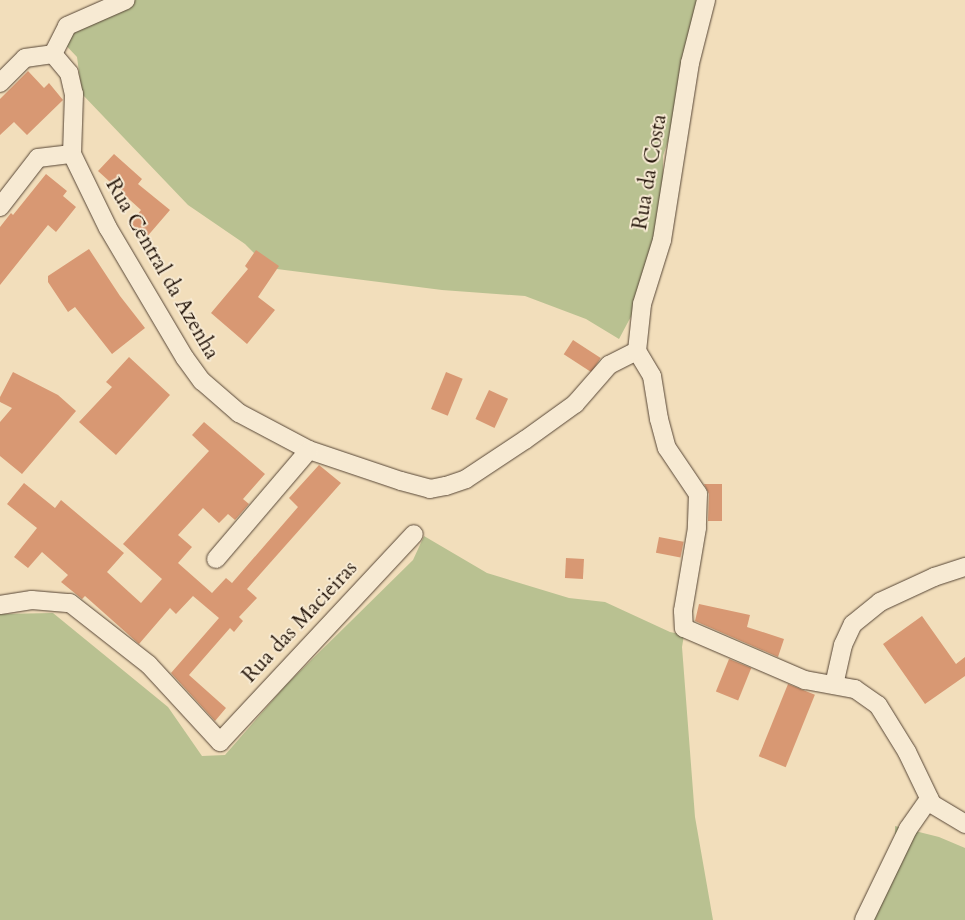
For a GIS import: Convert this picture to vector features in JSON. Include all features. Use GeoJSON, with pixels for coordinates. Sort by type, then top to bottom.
{"type":"FeatureCollection","features":[{"type":"Feature","properties":{"kind":"street"},"geometry":{"type":"LineString","coordinates":[[0,83],[25,58],[53,54],[67,26],[126,0]]}},
{"type":"Feature","properties":{"kind":"street","name":"Rua da Costa"},"geometry":{"type":"LineString","coordinates":[[637,351],[642,304],[662,240],[690,63],[706,0]]}},
{"type":"Feature","properties":{"kind":"street","name":"Rua Central da Azenha"},"geometry":{"type":"LineString","coordinates":[[53,54],[69,73],[74,94],[72,154],[108,228],[185,358],[202,381],[239,413],[308,450],[401,481],[430,488],[466,479],[485,468],[576,404],[609,365],[637,351]]}},
{"type":"Feature","properties":{"kind":"street"},"geometry":{"type":"LineString","coordinates":[[0,207],[38,158],[72,154]]}},
{"type":"Feature","properties":{"kind":"street"},"geometry":{"type":"LineString","coordinates":[[637,351],[652,376],[659,419],[667,448],[698,494],[697,528],[683,611],[684,628],[804,680],[856,689],[878,705],[907,752],[932,804],[965,824]]}},
{"type":"Feature","properties":{"kind":"street"},"geometry":{"type":"LineString","coordinates":[[216,559],[308,450]]}},
{"type":"Feature","properties":{"kind":"street","name":"Rua das Macieiras"},"geometry":{"type":"LineString","coordinates":[[0,605],[32,600],[70,603],[149,665],[220,742],[414,534]]}},
{"type":"Feature","properties":{"kind":"street"},"geometry":{"type":"LineString","coordinates":[[834,685],[843,645],[853,624],[880,602],[934,576],[965,567]]}},
{"type":"Feature","properties":{"kind":"street"},"geometry":{"type":"LineString","coordinates":[[864,920],[908,829],[929,798]]}},
{"type":"Feature","properties":{"kind":"green space"},"geometry":{"type":"Polygon","coordinates":[[[117,0],[710,0],[688,82],[663,156],[663,221],[635,309],[619,339],[586,319],[525,296],[442,290],[269,268],[245,244],[188,205],[82,94],[77,57],[58,37],[117,0]]]}},
{"type":"Feature","properties":{"kind":"green space"},"geometry":{"type":"Polygon","coordinates":[[[424,536],[487,573],[569,598],[605,602],[670,632],[684,635],[682,647],[695,817],[713,920],[0,920],[0,614],[53,613],[168,707],[202,756],[225,755],[286,685],[413,560],[424,536]]]}},
{"type":"Feature","properties":{"kind":"green space"},"geometry":{"type":"Polygon","coordinates":[[[895,826],[939,837],[965,848],[965,920],[866,920],[895,837],[895,826]]]}},
{"type":"Feature","properties":{"kind":"building"},"geometry":{"type":"Polygon","coordinates":[[[28,71],[44,88],[49,83],[63,100],[27,135],[14,122],[0,135],[0,99],[28,71]]]}},
{"type":"Feature","properties":{"kind":"building"},"geometry":{"type":"Polygon","coordinates":[[[114,154],[142,179],[138,184],[170,210],[145,239],[129,225],[141,210],[98,171],[114,154]]]}},
{"type":"Feature","properties":{"kind":"building"},"geometry":{"type":"Polygon","coordinates":[[[46,174],[67,191],[63,196],[76,207],[56,232],[48,225],[0,285],[0,227],[11,213],[13,215],[46,174]]]}},
{"type":"Feature","properties":{"kind":"building"},"geometry":{"type":"Polygon","coordinates":[[[89,249],[120,296],[145,328],[112,354],[75,307],[68,312],[48,282],[48,276],[89,249]]]}},
{"type":"Feature","properties":{"kind":"building"},"geometry":{"type":"Polygon","coordinates":[[[256,250],[279,266],[258,297],[275,310],[247,344],[211,313],[248,269],[245,266],[256,250]]]}},
{"type":"Feature","properties":{"kind":"building"},"geometry":{"type":"Polygon","coordinates":[[[573,340],[601,358],[591,372],[564,354],[573,340]]]}},
{"type":"Feature","properties":{"kind":"building"},"geometry":{"type":"Polygon","coordinates":[[[129,357],[170,395],[116,455],[79,422],[112,387],[106,382],[129,357]]]}},
{"type":"Feature","properties":{"kind":"building"},"geometry":{"type":"Polygon","coordinates":[[[13,372],[58,395],[76,411],[22,474],[0,456],[0,422],[12,408],[0,402],[0,397],[13,372]]]}},
{"type":"Feature","properties":{"kind":"building"},"geometry":{"type":"Polygon","coordinates":[[[446,372],[463,379],[448,416],[431,409],[446,372]]]}},
{"type":"Feature","properties":{"kind":"building"},"geometry":{"type":"Polygon","coordinates":[[[489,390],[508,399],[495,428],[475,419],[489,390]]]}},
{"type":"Feature","properties":{"kind":"building"},"geometry":{"type":"Polygon","coordinates":[[[204,422],[265,474],[243,499],[249,504],[235,520],[228,514],[219,523],[203,508],[178,535],[192,547],[178,563],[212,593],[226,578],[232,583],[298,507],[289,498],[319,465],[341,483],[247,589],[257,598],[239,617],[243,621],[234,632],[230,628],[189,675],[226,708],[215,721],[171,673],[219,618],[193,596],[176,614],[170,608],[139,644],[85,596],[82,599],[61,582],[68,575],[42,552],[28,568],[14,557],[37,528],[7,504],[24,483],[55,508],[61,500],[124,553],[107,572],[141,603],[162,579],[123,544],[209,451],[192,435],[204,422]]]}},
{"type":"Feature","properties":{"kind":"building"},"geometry":{"type":"Polygon","coordinates":[[[704,484],[722,484],[722,521],[708,521],[709,494],[704,484]]]}},
{"type":"Feature","properties":{"kind":"building"},"geometry":{"type":"Polygon","coordinates":[[[659,537],[684,542],[680,557],[656,553],[659,537]]]}},
{"type":"Feature","properties":{"kind":"building"},"geometry":{"type":"Polygon","coordinates":[[[566,558],[584,559],[583,579],[565,578],[566,558]]]}},
{"type":"Feature","properties":{"kind":"building"},"geometry":{"type":"Polygon","coordinates":[[[699,604],[750,615],[747,627],[784,639],[778,657],[695,621],[699,604]]]}},
{"type":"Feature","properties":{"kind":"building"},"geometry":{"type":"Polygon","coordinates":[[[922,616],[956,664],[965,657],[965,676],[925,704],[883,644],[922,616]]]}},
{"type":"Feature","properties":{"kind":"building"},"geometry":{"type":"Polygon","coordinates":[[[729,659],[751,668],[738,700],[716,691],[729,659]]]}},
{"type":"Feature","properties":{"kind":"building"},"geometry":{"type":"Polygon","coordinates":[[[788,684],[815,695],[786,767],[759,756],[788,684]]]}}]}
